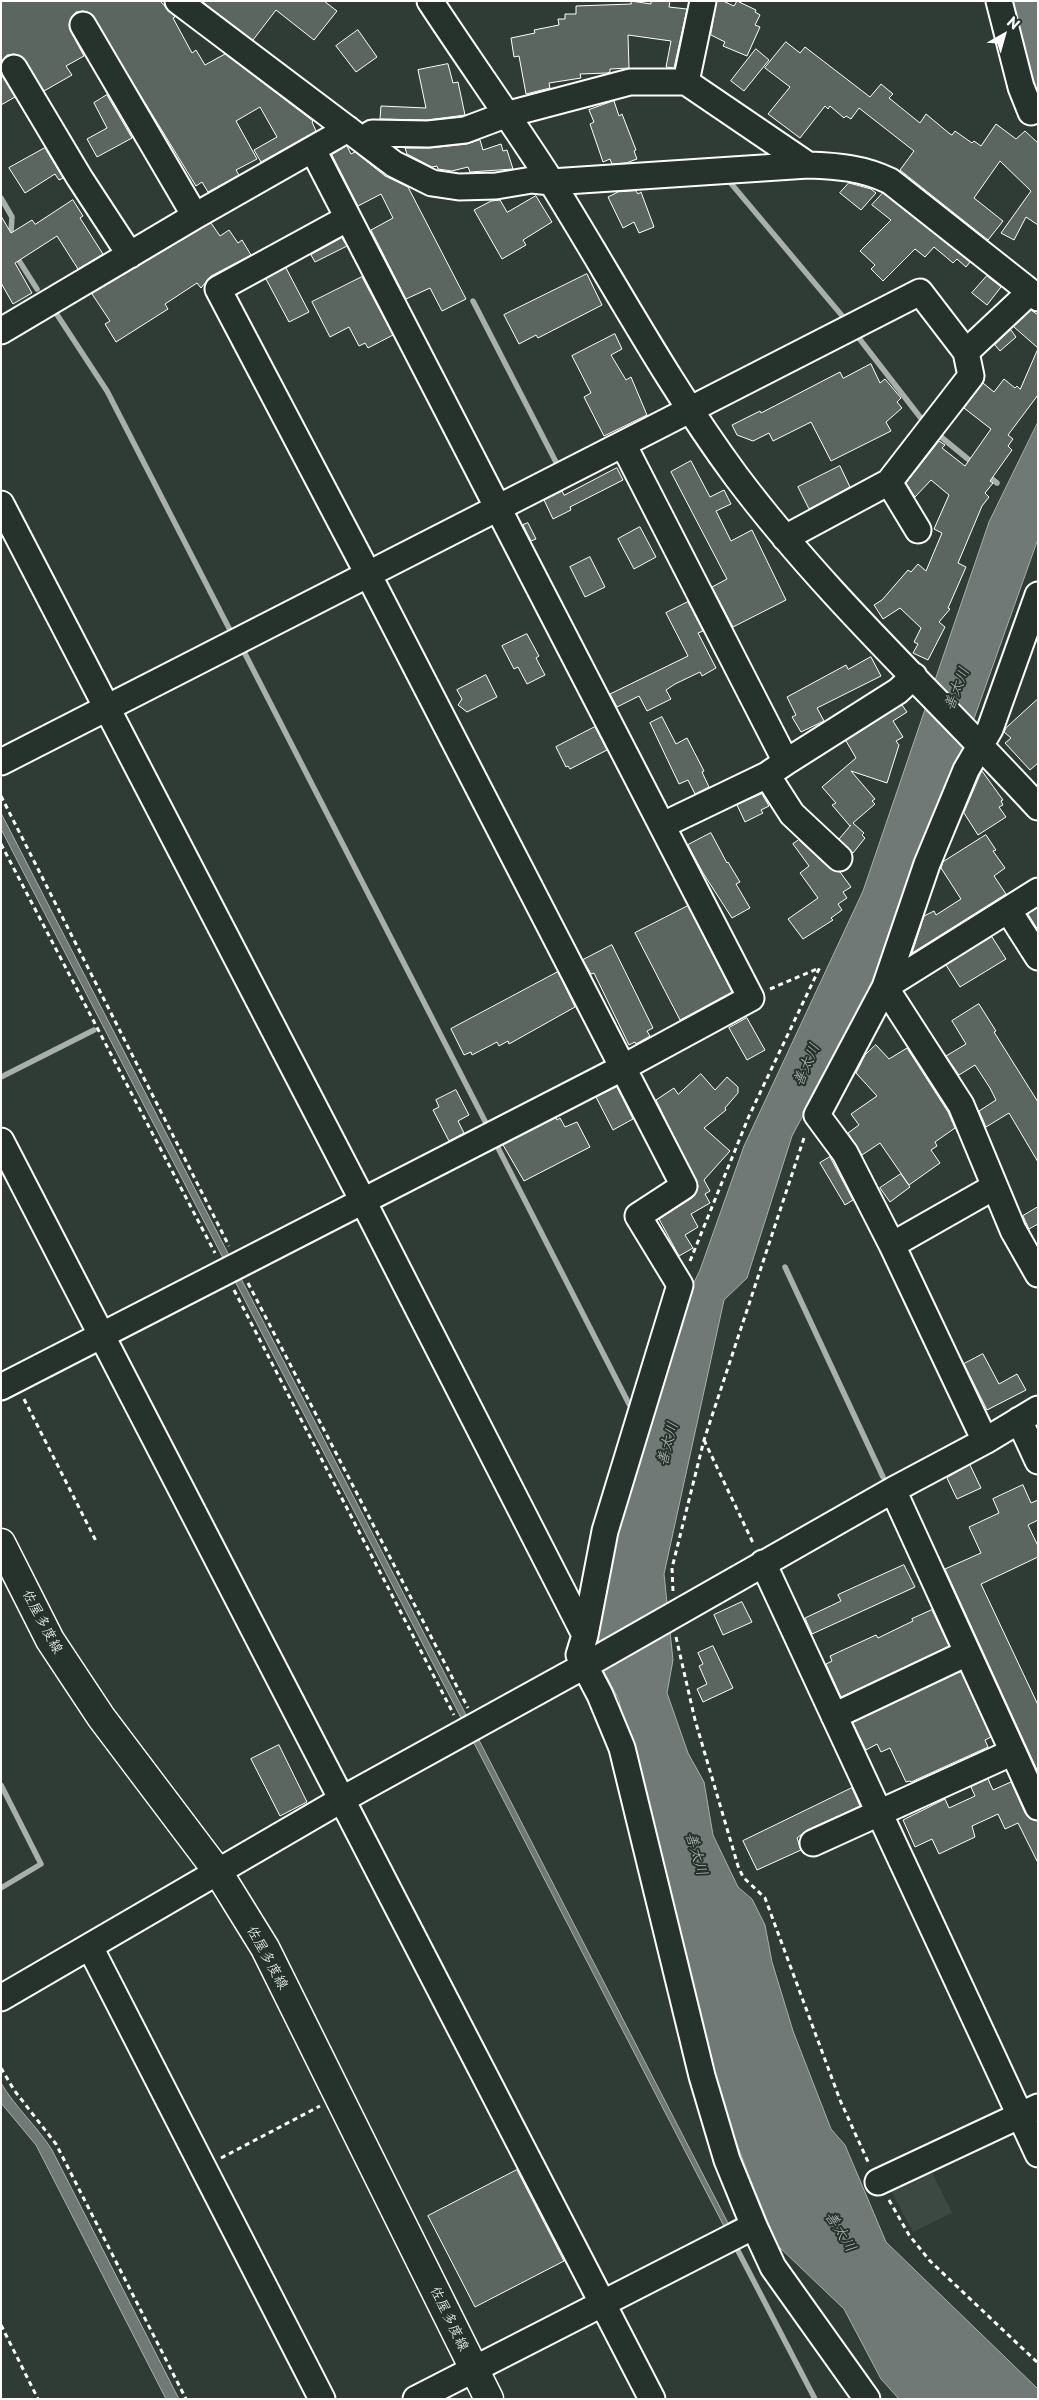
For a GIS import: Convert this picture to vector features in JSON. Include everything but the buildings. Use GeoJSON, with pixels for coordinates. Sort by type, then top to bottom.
{"type":"FeatureCollection","features":[{"type":"Feature","properties":{"kind":"main road","name":"佐屋多度線"},"geometry":{"type":"LineString","coordinates":[[1,1543],[50,1640],[96,1710],[218,1872],[264,1948],[490,2399]]}},
{"type":"Feature","properties":{"kind":"street"},"geometry":{"type":"LineString","coordinates":[[178,1],[394,164],[432,183],[459,187],[496,186],[532,180],[550,182],[597,177],[808,166],[841,166],[871,172],[890,182],[1034,295],[966,352]]}},
{"type":"Feature","properties":{"kind":"street"},"geometry":{"type":"LineString","coordinates":[[430,1],[550,182],[690,408],[736,476],[785,538],[840,600],[977,741],[1038,807]]}},
{"type":"Feature","properties":{"kind":"street"},"geometry":{"type":"LineString","coordinates":[[686,82],[703,1]]}},
{"type":"Feature","properties":{"kind":"street"},"geometry":{"type":"LineString","coordinates":[[999,1],[1021,87],[1032,112]]}},
{"type":"Feature","properties":{"kind":"street"},"geometry":{"type":"LineString","coordinates":[[83,25],[195,216]]}},
{"type":"Feature","properties":{"kind":"street"},"geometry":{"type":"LineString","coordinates":[[14,68],[79,177],[130,255]]}},
{"type":"Feature","properties":{"kind":"street"},"geometry":{"type":"LineString","coordinates":[[1,331],[195,216],[313,150],[356,135],[372,133],[428,134],[465,130],[505,115],[630,82],[686,82],[808,166]]}},
{"type":"Feature","properties":{"kind":"street"},"geometry":{"type":"LineString","coordinates":[[8,1384],[622,1068],[751,998],[663,825],[496,508],[313,150]]}},
{"type":"Feature","properties":{"kind":"street"},"geometry":{"type":"LineString","coordinates":[[348,218],[218,289],[368,574],[684,1186],[638,1216],[680,1285],[605,1531],[585,1635],[578,1655],[589,1663],[622,1748],[702,2076],[728,2160],[754,2226],[773,2267],[867,2399]]}},
{"type":"Feature","properties":{"kind":"street"},"geometry":{"type":"LineString","coordinates":[[1,762],[920,292],[966,352],[971,376],[889,482],[785,538]]}},
{"type":"Feature","properties":{"kind":"street"},"geometry":{"type":"LineString","coordinates":[[623,444],[776,768],[792,814],[839,858]]}},
{"type":"Feature","properties":{"kind":"street"},"geometry":{"type":"LineString","coordinates":[[889,482],[918,530]]}},
{"type":"Feature","properties":{"kind":"street"},"geometry":{"type":"LineString","coordinates":[[1,504],[363,1201],[585,1635]]}},
{"type":"Feature","properties":{"kind":"street"},"geometry":{"type":"LineString","coordinates":[[985,1441],[892,1245],[849,1162],[817,1115],[885,987],[928,864],[977,741],[990,730],[1038,595]]}},
{"type":"Feature","properties":{"kind":"street"},"geometry":{"type":"LineString","coordinates":[[663,825],[776,768],[898,691],[921,683]]}},
{"type":"Feature","properties":{"kind":"street"},"geometry":{"type":"LineString","coordinates":[[885,987],[1038,891]]}},
{"type":"Feature","properties":{"kind":"street"},"geometry":{"type":"LineString","coordinates":[[1008,910],[1038,957]]}},
{"type":"Feature","properties":{"kind":"street"},"geometry":{"type":"LineString","coordinates":[[885,987],[961,1105],[1013,1230],[1038,1274]]}},
{"type":"Feature","properties":{"kind":"street"},"geometry":{"type":"LineString","coordinates":[[1,1141],[652,2399]]}},
{"type":"Feature","properties":{"kind":"street"},"geometry":{"type":"LineString","coordinates":[[892,1245],[994,1187]]}},
{"type":"Feature","properties":{"kind":"street"},"geometry":{"type":"LineString","coordinates":[[1,1998],[341,1800],[589,1663],[763,1563],[1029,1415],[1038,1460]]}},
{"type":"Feature","properties":{"kind":"street"},"geometry":{"type":"LineString","coordinates":[[893,1490],[1038,1806]]}},
{"type":"Feature","properties":{"kind":"street"},"geometry":{"type":"LineString","coordinates":[[763,1563],[879,1813],[1029,2112],[1038,2154]]}},
{"type":"Feature","properties":{"kind":"street"},"geometry":{"type":"LineString","coordinates":[[834,1716],[967,1653]]}},
{"type":"Feature","properties":{"kind":"street"},"geometry":{"type":"LineString","coordinates":[[812,1843],[1012,1752]]}},
{"type":"Feature","properties":{"kind":"street"},"geometry":{"type":"LineString","coordinates":[[90,1947],[322,2399]]}},
{"type":"Feature","properties":{"kind":"street"},"geometry":{"type":"LineString","coordinates":[[878,2182],[1029,2112]]}},
{"type":"Feature","properties":{"kind":"street"},"geometry":{"type":"LineString","coordinates":[[416,2399],[754,2226]]}},
{"type":"Feature","properties":{"kind":"path"},"geometry":{"type":"LineString","coordinates":[[1,796],[231,1268],[470,1729]]}},
{"type":"Feature","properties":{"kind":"path"},"geometry":{"type":"LineString","coordinates":[[1,844],[231,1268],[470,1729]]}},
{"type":"Feature","properties":{"kind":"path"},"geometry":{"type":"LineString","coordinates":[[680,1285],[749,1116],[820,967],[751,998]]}},
{"type":"Feature","properties":{"kind":"path"},"geometry":{"type":"LineString","coordinates":[[817,1115],[804,1135],[704,1440],[672,1568],[678,1651],[693,1712],[738,1866],[743,1877],[765,1898],[840,2100],[878,2182],[909,2235],[930,2262],[1038,2363]]}},
{"type":"Feature","properties":{"kind":"path"},"geometry":{"type":"LineString","coordinates":[[8,1384],[97,1543]]}},
{"type":"Feature","properties":{"kind":"path"},"geometry":{"type":"LineString","coordinates":[[704,1440],[763,1563]]}},
{"type":"Feature","properties":{"kind":"path"},"geometry":{"type":"LineString","coordinates":[[1,2068],[14,2090],[56,2144],[186,2399]]}},
{"type":"Feature","properties":{"kind":"path"},"geometry":{"type":"LineString","coordinates":[[203,2167],[339,2096]]}},
{"type":"Feature","properties":{"kind":"path"},"geometry":{"type":"LineString","coordinates":[[1,2325],[38,2399]]}},
{"type":"Feature","properties":{"kind":"shaded area"},"geometry":{"type":"Polygon","coordinates":[[[928,2164],[952,2213],[913,2232],[887,2183],[928,2164]]]}},
{"type":"Feature","properties":{"kind":"water"},"geometry":{"type":"Polygon","coordinates":[[[1014,1],[1038,1],[1038,96],[1035,92],[1014,1]]]}},
{"type":"Feature","properties":{"kind":"water","name":"善太川"},"geometry":{"type":"Polygon","coordinates":[[[1038,422],[1038,539],[906,905],[860,1009],[792,1136],[747,1278],[724,1300],[664,1574],[673,1660],[667,1693],[688,1753],[704,1782],[713,1835],[738,1887],[752,1899],[765,1925],[772,1962],[793,2031],[831,2129],[845,2145],[886,2242],[1038,2389],[1038,2399],[899,2399],[881,2379],[844,2309],[778,2246],[751,2181],[714,2083],[689,1965],[623,1725],[619,1700],[601,1666],[597,1649],[607,1565],[672,1328],[700,1270],[744,1146],[863,891],[989,522],[1038,422]]]}},
{"type":"Feature","properties":{"kind":"water"},"geometry":{"type":"Polygon","coordinates":[[[1,813],[728,2223],[743,2215],[727,2232],[1,829],[1,813]]]}},
{"type":"Feature","properties":{"kind":"water"},"geometry":{"type":"Polygon","coordinates":[[[1,2083],[52,2150],[179,2399],[166,2399],[36,2145],[1,2103],[1,2083]]]}},
{"type":"Feature","properties":{"kind":"waterway"},"geometry":{"type":"LineString","coordinates":[[729,181],[844,318]]}},
{"type":"Feature","properties":{"kind":"waterway"},"geometry":{"type":"LineString","coordinates":[[1,198],[12,217],[11,232],[6,236]]}},
{"type":"Feature","properties":{"kind":"waterway"},"geometry":{"type":"LineString","coordinates":[[16,256],[37,289]]}},
{"type":"Feature","properties":{"kind":"waterway"},"geometry":{"type":"LineString","coordinates":[[473,301],[559,468],[562,466]]}},
{"type":"Feature","properties":{"kind":"waterway"},"geometry":{"type":"LineString","coordinates":[[56,313],[107,391],[233,636]]}},
{"type":"Feature","properties":{"kind":"waterway"},"geometry":{"type":"LineString","coordinates":[[855,333],[920,417]]}},
{"type":"Feature","properties":{"kind":"waterway"},"geometry":{"type":"LineString","coordinates":[[935,432],[974,464]]}},
{"type":"Feature","properties":{"kind":"waterway"},"geometry":{"type":"LineString","coordinates":[[987,475],[997,483]]}},
{"type":"Feature","properties":{"kind":"waterway"},"geometry":{"type":"LineString","coordinates":[[241,646],[488,1127]]}},
{"type":"Feature","properties":{"kind":"waterway"},"geometry":{"type":"LineString","coordinates":[[1,1077],[94,1030]]}},
{"type":"Feature","properties":{"kind":"waterway"},"geometry":{"type":"LineString","coordinates":[[494,1140],[629,1404]]}},
{"type":"Feature","properties":{"kind":"waterway"},"geometry":{"type":"LineString","coordinates":[[785,1267],[883,1477]]}},
{"type":"Feature","properties":{"kind":"waterway"},"geometry":{"type":"LineString","coordinates":[[1,1785],[41,1864],[1,1888]]}},
{"type":"Feature","properties":{"kind":"waterway"},"geometry":{"type":"LineString","coordinates":[[735,2245],[815,2399]]}}]}
